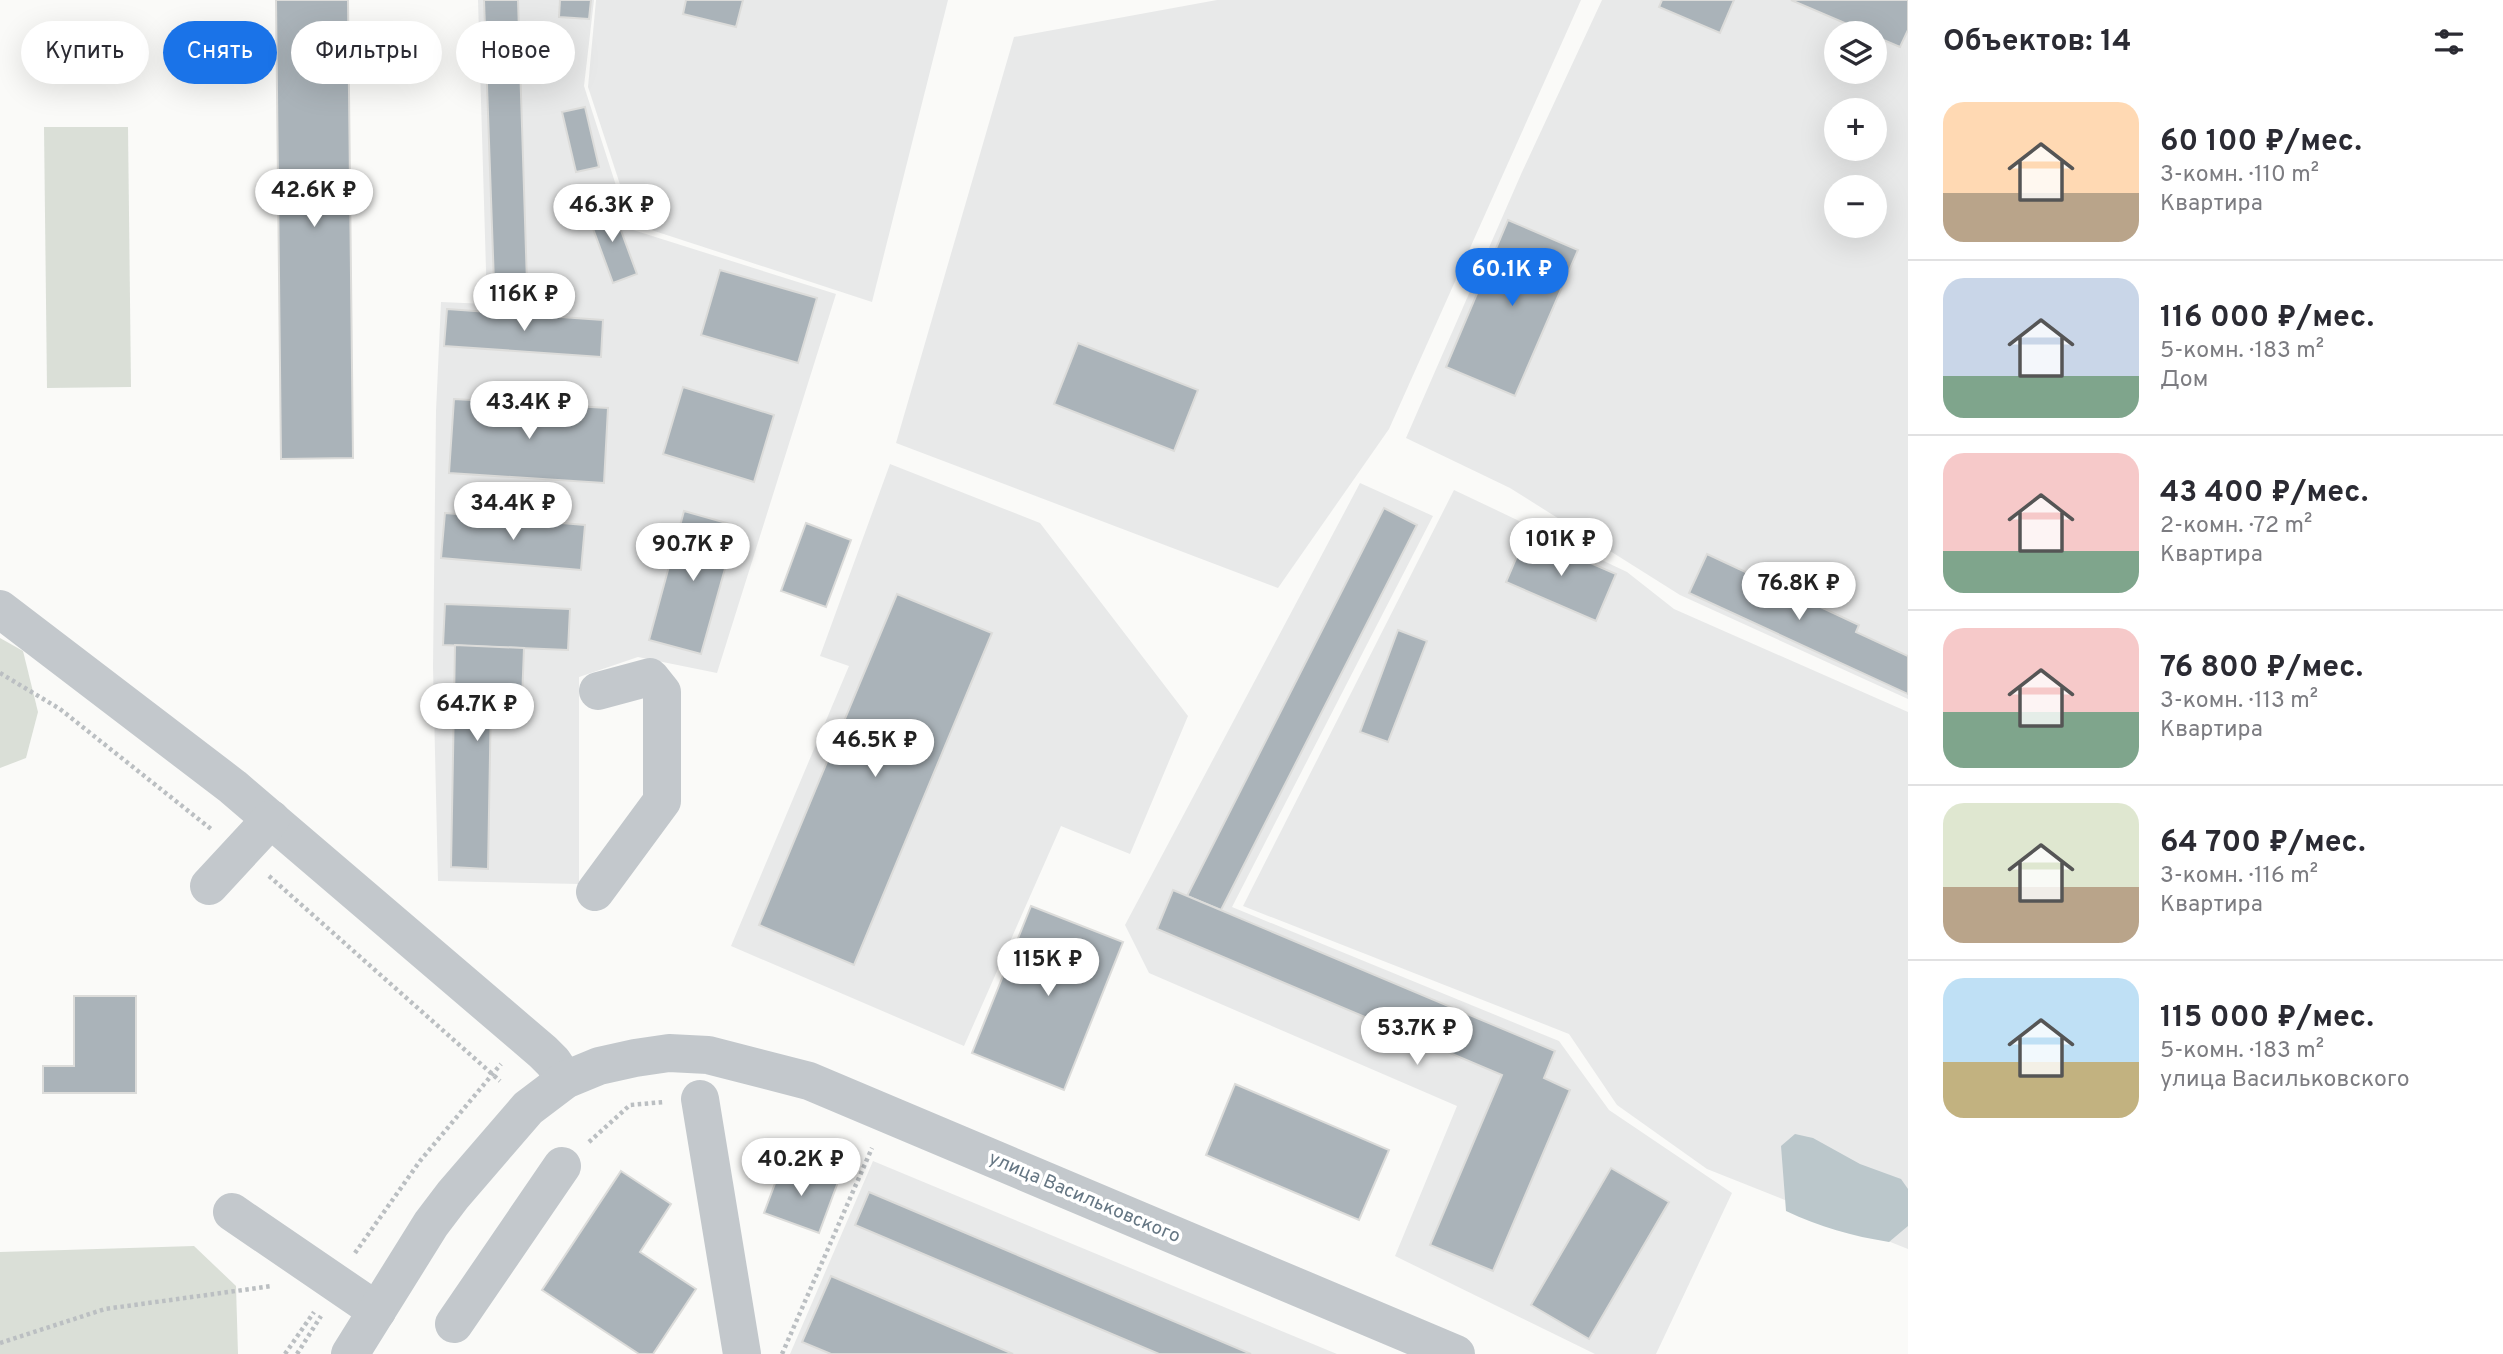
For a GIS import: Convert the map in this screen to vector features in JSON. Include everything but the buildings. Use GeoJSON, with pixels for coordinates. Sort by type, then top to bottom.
{"type":"FeatureCollection","features":[{"type":"Feature","properties":{"kind":"street"},"geometry":{"type":"LineString","coordinates":[[0,609],[271,819],[543,1052],[565,1080]]}},
{"type":"Feature","properties":{"kind":"street"},"geometry":{"type":"LineString","coordinates":[[596,892],[662,801],[662,692],[650,677],[598,691]]}},
{"type":"Feature","properties":{"kind":"street"},"geometry":{"type":"LineString","coordinates":[[209,886],[271,819]]}},
{"type":"Feature","properties":{"kind":"street","name":"улица Васильковского"},"geometry":{"type":"LineString","coordinates":[[350,1354],[431,1224],[528,1108],[565,1080],[599,1066],[670,1053],[708,1055],[809,1081],[888,1112],[1456,1354]]}},
{"type":"Feature","properties":{"kind":"street"},"geometry":{"type":"LineString","coordinates":[[700,1099],[742,1354]]}},
{"type":"Feature","properties":{"kind":"street"},"geometry":{"type":"LineString","coordinates":[[454,1324],[562,1166]]}},
{"type":"Feature","properties":{"kind":"street"},"geometry":{"type":"LineString","coordinates":[[232,1212],[377,1311]]}},
{"type":"Feature","properties":{"kind":"path"},"geometry":{"type":"LineString","coordinates":[[0,673],[60,709],[241,852],[501,1080],[492,1091]]}},
{"type":"Feature","properties":{"kind":"path"},"geometry":{"type":"LineString","coordinates":[[297,1354],[338,1285],[420,1161],[503,1062]]}},
{"type":"Feature","properties":{"kind":"path"},"geometry":{"type":"LineString","coordinates":[[562,1166],[629,1105],[700,1099]]}},
{"type":"Feature","properties":{"kind":"path"},"geometry":{"type":"LineString","coordinates":[[782,1354],[888,1112]]}},
{"type":"Feature","properties":{"kind":"path"},"geometry":{"type":"LineString","coordinates":[[0,1343],[105,1309],[284,1284]]}},
{"type":"Feature","properties":{"kind":"path"},"geometry":{"type":"LineString","coordinates":[[285,1354],[338,1285]]}},
{"type":"Feature","properties":{"kind":"shaded area"},"geometry":{"type":"Polygon","coordinates":[[[478,0],[594,0],[584,86],[630,229],[836,294],[717,673],[638,657],[579,677],[579,884],[438,881],[433,667],[436,411],[441,302],[487,304],[480,84],[575,84],[575,21],[479,21],[478,0]]]}},
{"type":"Feature","properties":{"kind":"shaded area"},"geometry":{"type":"Polygon","coordinates":[[[596,0],[948,0],[872,302],[633,224],[588,87],[596,0]]]}},
{"type":"Feature","properties":{"kind":"shaded area"},"geometry":{"type":"Polygon","coordinates":[[[1217,0],[1581,0],[1389,429],[1278,588],[896,443],[1014,37],[1217,0]]]}},
{"type":"Feature","properties":{"kind":"shaded area"},"geometry":{"type":"Polygon","coordinates":[[[1602,0],[1908,0],[1908,699],[1680,595],[1510,488],[1406,438],[1522,172],[1602,0]]]}},
{"type":"Feature","properties":{"kind":"shaded area"},"geometry":{"type":"Polygon","coordinates":[[[44,127],[128,127],[131,387],[47,388],[44,127]]]}},
{"type":"Feature","properties":{"kind":"shaded area"},"geometry":{"type":"Polygon","coordinates":[[[890,464],[1040,523],[1188,716],[1130,854],[1061,826],[964,1046],[731,946],[849,666],[820,656],[890,464]]]}},
{"type":"Feature","properties":{"kind":"shaded area"},"geometry":{"type":"Polygon","coordinates":[[[1360,483],[1433,516],[1232,907],[1559,1041],[1609,1110],[1732,1193],[1656,1354],[1595,1354],[1395,1256],[1457,1106],[1149,973],[1125,925],[1360,483]]]}},
{"type":"Feature","properties":{"kind":"shaded area"},"geometry":{"type":"Polygon","coordinates":[[[1454,490],[1627,572],[1674,609],[1908,712],[1908,1249],[1707,1169],[1617,1105],[1569,1034],[1243,906],[1454,490]]]}},
{"type":"Feature","properties":{"kind":"shaded area"},"geometry":{"type":"Polygon","coordinates":[[[0,638],[23,651],[38,712],[26,758],[0,768],[0,638]]]}},
{"type":"Feature","properties":{"kind":"shaded area"},"geometry":{"type":"Polygon","coordinates":[[[1795,1134],[1813,1138],[1860,1164],[1901,1179],[1908,1189],[1908,1226],[1889,1242],[1836,1230],[1786,1211],[1781,1146],[1795,1134]]]}},
{"type":"Feature","properties":{"kind":"shaded area"},"geometry":{"type":"Polygon","coordinates":[[[873,1161],[1337,1354],[790,1354],[873,1161]]]}},
{"type":"Feature","properties":{"kind":"shaded area"},"geometry":{"type":"Polygon","coordinates":[[[194,1246],[236,1286],[238,1354],[0,1354],[0,1252],[194,1246]]]}}]}
